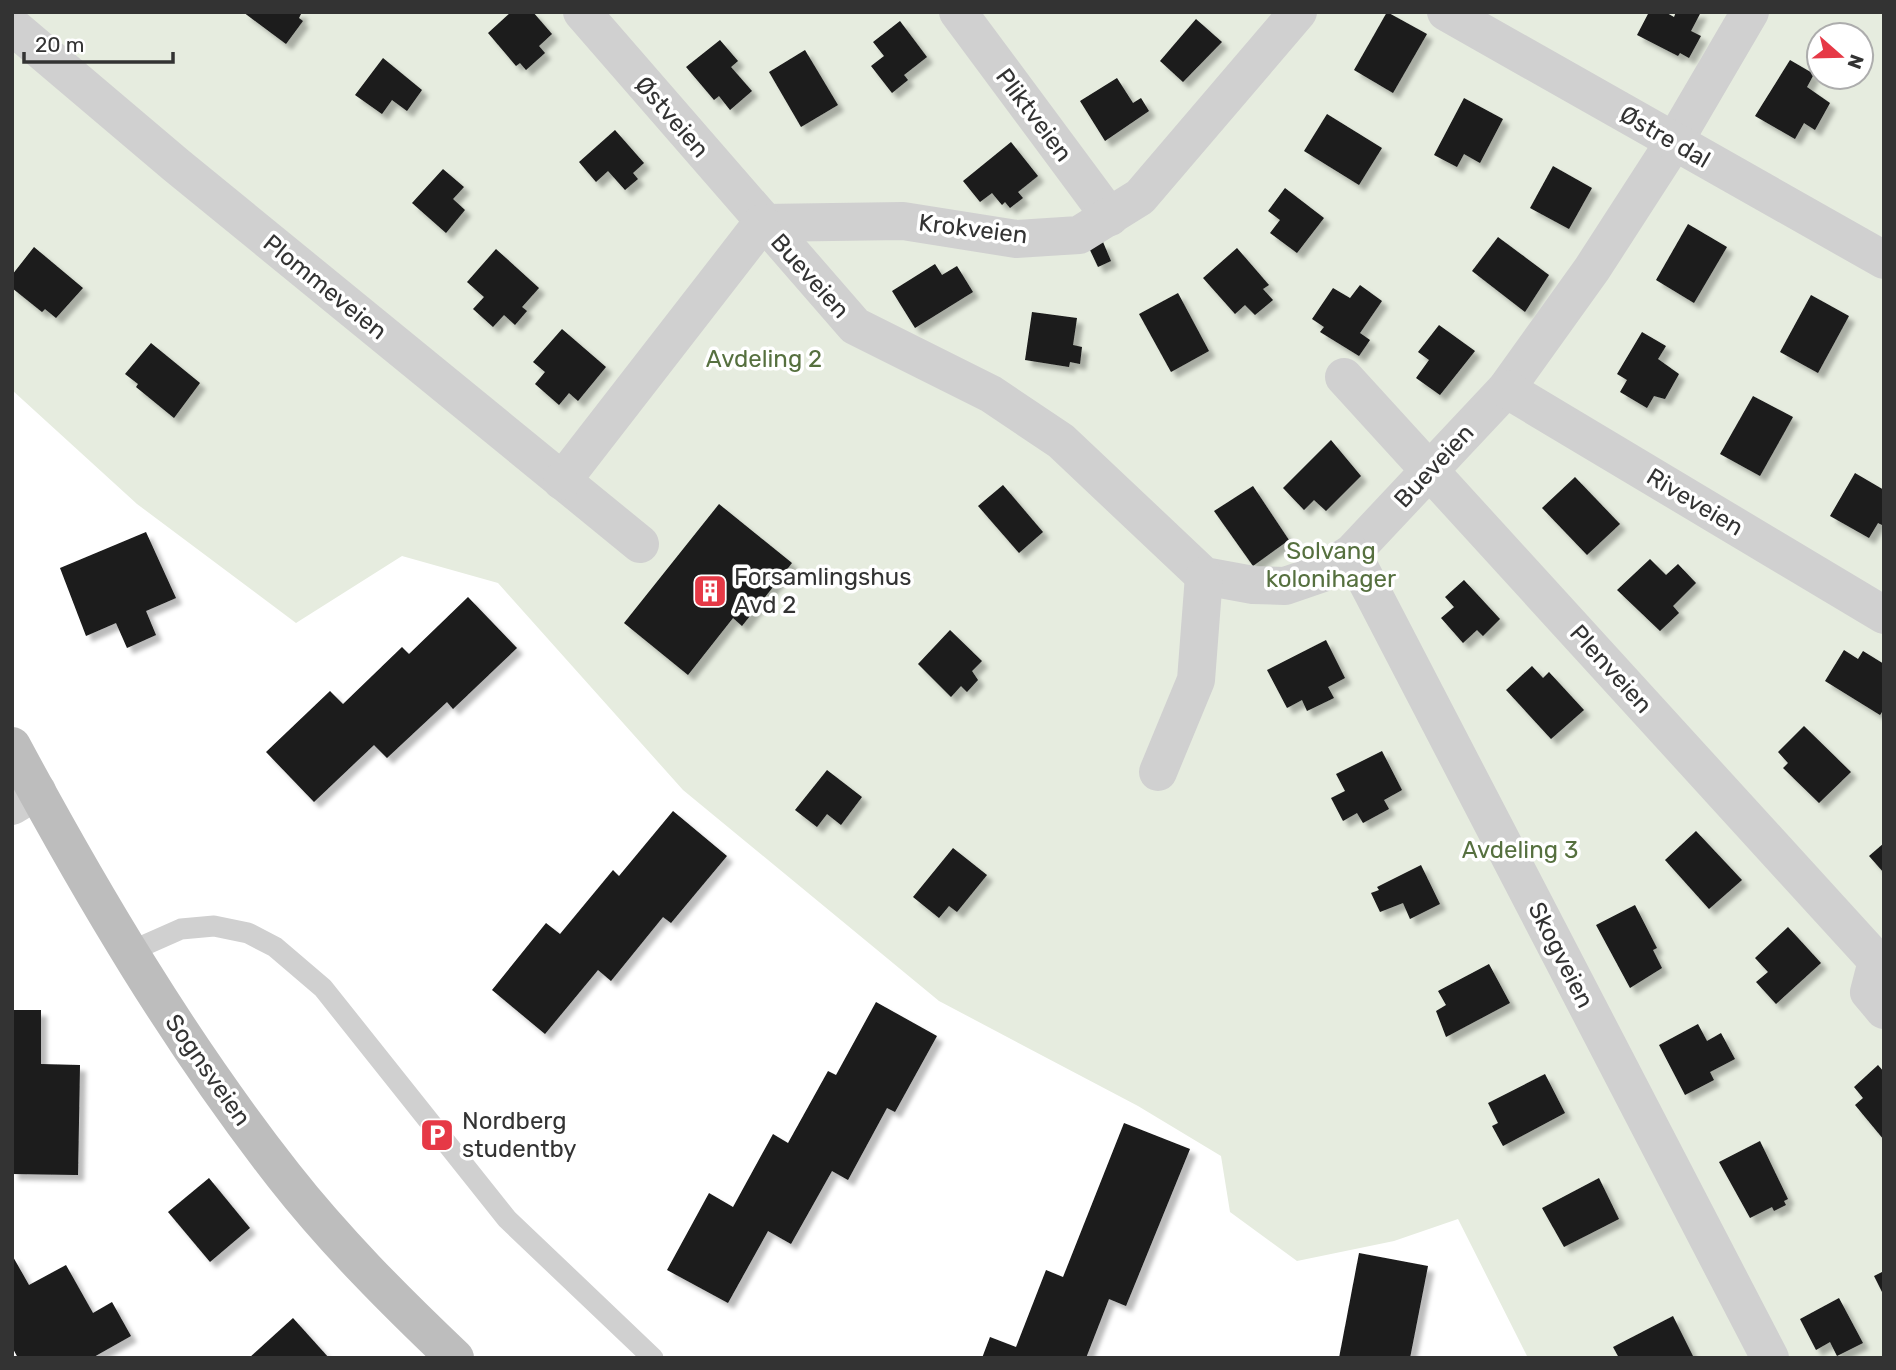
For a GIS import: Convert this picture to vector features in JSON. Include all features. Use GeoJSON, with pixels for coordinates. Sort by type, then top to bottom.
{"type":"FeatureCollection","features":[{"type":"Feature","properties":{"kind":"main road","name":"Sognsveien"},"geometry":{"type":"LineString","coordinates":[[12,746],[24,799],[177,1027],[285,1177],[355,1258],[455,1358]]}},
{"type":"Feature","properties":{"kind":"street","name":"Østveien"},"geometry":{"type":"LineString","coordinates":[[582,12],[762,223]]}},
{"type":"Feature","properties":{"kind":"street","name":"Pliktveien"},"geometry":{"type":"LineString","coordinates":[[958,12],[1110,217]]}},
{"type":"Feature","properties":{"kind":"street","name":"Krokveien"},"geometry":{"type":"LineString","coordinates":[[762,223],[902,221],[1016,239],[1079,234],[1140,197],[1298,12]]}},
{"type":"Feature","properties":{"kind":"street","name":"Østre dal"},"geometry":{"type":"LineString","coordinates":[[1446,12],[1884,260]]}},
{"type":"Feature","properties":{"kind":"street","name":"Bueveien"},"geometry":{"type":"LineString","coordinates":[[762,223],[855,326],[991,394],[1061,441],[1204,576],[1253,585],[1285,586],[1320,574],[1352,553],[1506,389],[1592,269],[1674,142],[1750,12]]}},
{"type":"Feature","properties":{"kind":"street","name":"Plommeveien"},"geometry":{"type":"LineString","coordinates":[[12,26],[176,165],[640,544]]}},
{"type":"Feature","properties":{"kind":"street"},"geometry":{"type":"LineString","coordinates":[[562,481],[762,223]]}},
{"type":"Feature","properties":{"kind":"street","name":"Plenveien"},"geometry":{"type":"LineString","coordinates":[[1344,377],[1881,960],[1869,992],[1884,1010]]}},
{"type":"Feature","properties":{"kind":"street","name":"Riveveien"},"geometry":{"type":"LineString","coordinates":[[1506,389],[1884,615]]}},
{"type":"Feature","properties":{"kind":"street","name":"Skogveien"},"geometry":{"type":"LineString","coordinates":[[1352,553],[1770,1358]]}},
{"type":"Feature","properties":{"kind":"street"},"geometry":{"type":"LineString","coordinates":[[1158,772],[1196,680],[1204,576]]}},
{"type":"Feature","properties":{"kind":"lane"},"geometry":{"type":"LineString","coordinates":[[129,952],[181,929],[214,926],[248,933],[275,947],[323,988],[507,1219],[653,1358]]}},
{"type":"Feature","properties":{"kind":"green space","name":"Solvang kolonihager"},"geometry":{"type":"Polygon","coordinates":[[[12,12],[1884,12],[1884,1358],[1528,1358],[1458,1219],[1394,1241],[1297,1261],[1230,1212],[1221,1156],[1138,1106],[939,1001],[683,790],[498,583],[402,556],[296,623],[137,504],[12,390],[12,12]]]}},
{"type":"Feature","properties":{"kind":"building"},"geometry":{"type":"Polygon","coordinates":[[[243,12],[302,12],[299,18],[303,21],[286,44],[243,12]]]}},
{"type":"Feature","properties":{"kind":"building"},"geometry":{"type":"Polygon","coordinates":[[[511,12],[533,12],[552,34],[539,46],[545,53],[526,70],[520,63],[516,66],[488,33],[511,12]]]}},
{"type":"Feature","properties":{"kind":"building"},"geometry":{"type":"Polygon","coordinates":[[[1387,12],[1427,34],[1393,93],[1354,70],[1387,12]]]}},
{"type":"Feature","properties":{"kind":"building"},"geometry":{"type":"Polygon","coordinates":[[[1649,12],[1665,12],[1674,17],[1676,12],[1701,12],[1691,31],[1701,36],[1689,58],[1680,53],[1678,56],[1637,35],[1649,12]]]}},
{"type":"Feature","properties":{"kind":"building"},"geometry":{"type":"Polygon","coordinates":[[[1196,19],[1222,42],[1183,82],[1160,61],[1196,19]]]}},
{"type":"Feature","properties":{"kind":"building"},"geometry":{"type":"Polygon","coordinates":[[[900,21],[927,57],[904,75],[908,80],[892,93],[871,66],[884,56],[873,42],[900,21]]]}},
{"type":"Feature","properties":{"kind":"building"},"geometry":{"type":"Polygon","coordinates":[[[720,40],[738,61],[731,67],[752,91],[730,110],[719,96],[714,100],[686,67],[720,40]]]}},
{"type":"Feature","properties":{"kind":"building"},"geometry":{"type":"Polygon","coordinates":[[[805,50],[838,105],[801,127],[769,72],[805,50]]]}},
{"type":"Feature","properties":{"kind":"building"},"geometry":{"type":"Polygon","coordinates":[[[383,58],[422,90],[407,111],[392,100],[382,114],[355,95],[383,58]]]}},
{"type":"Feature","properties":{"kind":"building"},"geometry":{"type":"Polygon","coordinates":[[[1790,60],[1805,69],[1805,91],[1813,91],[1830,103],[1815,130],[1804,123],[1795,139],[1755,116],[1790,60]]]}},
{"type":"Feature","properties":{"kind":"building"},"geometry":{"type":"Polygon","coordinates":[[[1117,78],[1133,103],[1141,98],[1149,111],[1105,141],[1080,101],[1117,78]]]}},
{"type":"Feature","properties":{"kind":"building"},"geometry":{"type":"Polygon","coordinates":[[[1464,98],[1503,119],[1480,163],[1464,154],[1457,167],[1434,155],[1464,98]]]}},
{"type":"Feature","properties":{"kind":"building"},"geometry":{"type":"Polygon","coordinates":[[[1327,114],[1382,148],[1359,185],[1304,151],[1327,114]]]}},
{"type":"Feature","properties":{"kind":"building"},"geometry":{"type":"Polygon","coordinates":[[[615,130],[644,163],[633,173],[638,179],[625,190],[608,171],[596,182],[579,162],[615,130]]]}},
{"type":"Feature","properties":{"kind":"building"},"geometry":{"type":"Polygon","coordinates":[[[1011,142],[1038,176],[1018,192],[1023,198],[1010,208],[1005,202],[1002,205],[992,193],[980,202],[963,181],[1011,142]]]}},
{"type":"Feature","properties":{"kind":"building"},"geometry":{"type":"Polygon","coordinates":[[[1553,166],[1592,188],[1569,229],[1530,208],[1553,166]]]}},
{"type":"Feature","properties":{"kind":"building"},"geometry":{"type":"Polygon","coordinates":[[[443,169],[464,187],[453,199],[465,210],[446,233],[412,203],[443,169]]]}},
{"type":"Feature","properties":{"kind":"building"},"geometry":{"type":"Polygon","coordinates":[[[1285,188],[1324,218],[1297,253],[1270,233],[1280,220],[1268,211],[1285,188]]]}},
{"type":"Feature","properties":{"kind":"building"},"geometry":{"type":"Polygon","coordinates":[[[1688,224],[1727,247],[1694,303],[1656,280],[1688,224]]]}},
{"type":"Feature","properties":{"kind":"building"},"geometry":{"type":"Polygon","coordinates":[[[1498,237],[1549,275],[1525,312],[1472,271],[1498,237]]]}},
{"type":"Feature","properties":{"kind":"building"},"geometry":{"type":"Polygon","coordinates":[[[1103,242],[1111,261],[1098,267],[1089,248],[1103,242]]]}},
{"type":"Feature","properties":{"kind":"building"},"geometry":{"type":"Polygon","coordinates":[[[34,247],[83,288],[56,318],[45,309],[42,312],[12,288],[12,275],[34,247]]]}},
{"type":"Feature","properties":{"kind":"building"},"geometry":{"type":"Polygon","coordinates":[[[1237,248],[1269,285],[1263,289],[1273,300],[1255,315],[1245,305],[1235,314],[1203,278],[1237,248]]]}},
{"type":"Feature","properties":{"kind":"building"},"geometry":{"type":"Polygon","coordinates":[[[496,249],[539,288],[522,307],[527,311],[515,325],[504,315],[493,327],[473,309],[484,297],[467,282],[496,249]]]}},
{"type":"Feature","properties":{"kind":"building"},"geometry":{"type":"Polygon","coordinates":[[[935,264],[942,275],[957,266],[973,292],[915,328],[892,291],[935,264]]]}},
{"type":"Feature","properties":{"kind":"building"},"geometry":{"type":"Polygon","coordinates":[[[1360,285],[1382,301],[1360,333],[1370,340],[1359,356],[1320,332],[1324,327],[1312,319],[1333,288],[1350,298],[1360,285]]]}},
{"type":"Feature","properties":{"kind":"building"},"geometry":{"type":"Polygon","coordinates":[[[1178,293],[1209,351],[1171,372],[1139,314],[1178,293]]]}},
{"type":"Feature","properties":{"kind":"building"},"geometry":{"type":"Polygon","coordinates":[[[1811,295],[1849,316],[1818,373],[1780,352],[1811,295]]]}},
{"type":"Feature","properties":{"kind":"building"},"geometry":{"type":"Polygon","coordinates":[[[1032,312],[1077,318],[1073,345],[1082,347],[1080,364],[1070,362],[1069,367],[1025,360],[1032,312]]]}},
{"type":"Feature","properties":{"kind":"building"},"geometry":{"type":"Polygon","coordinates":[[[1439,325],[1475,351],[1440,395],[1416,378],[1429,360],[1418,352],[1439,325]]]}},
{"type":"Feature","properties":{"kind":"building"},"geometry":{"type":"Polygon","coordinates":[[[562,329],[606,367],[578,401],[569,393],[559,405],[535,384],[545,372],[533,362],[562,329]]]}},
{"type":"Feature","properties":{"kind":"building"},"geometry":{"type":"Polygon","coordinates":[[[1642,332],[1666,346],[1658,359],[1679,374],[1665,399],[1654,396],[1647,408],[1620,392],[1627,380],[1617,374],[1642,332]]]}},
{"type":"Feature","properties":{"kind":"building"},"geometry":{"type":"Polygon","coordinates":[[[151,343],[200,383],[174,418],[136,387],[138,384],[125,374],[151,343]]]}},
{"type":"Feature","properties":{"kind":"building"},"geometry":{"type":"Polygon","coordinates":[[[1753,396],[1793,417],[1760,476],[1720,454],[1753,396]]]}},
{"type":"Feature","properties":{"kind":"building"},"geometry":{"type":"Polygon","coordinates":[[[1331,440],[1361,476],[1326,511],[1314,500],[1304,510],[1283,488],[1331,440]]]}},
{"type":"Feature","properties":{"kind":"building"},"geometry":{"type":"Polygon","coordinates":[[[1855,473],[1884,490],[1884,526],[1878,523],[1869,538],[1830,516],[1855,473]]]}},
{"type":"Feature","properties":{"kind":"building"},"geometry":{"type":"Polygon","coordinates":[[[1575,477],[1620,524],[1587,555],[1542,508],[1575,477]]]}},
{"type":"Feature","properties":{"kind":"building"},"geometry":{"type":"Polygon","coordinates":[[[1003,485],[1043,532],[1019,553],[978,506],[1003,485]]]}},
{"type":"Feature","properties":{"kind":"building"},"geometry":{"type":"Polygon","coordinates":[[[1253,486],[1289,540],[1253,566],[1214,511],[1253,486]]]}},
{"type":"Feature","properties":{"kind":"building","name":"Forsamlingshus Avd 2"},"geometry":{"type":"Polygon","coordinates":[[[719,504],[792,563],[742,626],[733,618],[688,675],[624,623],[719,504]]]}},
{"type":"Feature","properties":{"kind":"building"},"geometry":{"type":"Polygon","coordinates":[[[146,532],[176,598],[146,611],[156,635],[127,648],[116,623],[86,636],[60,568],[146,532]]]}},
{"type":"Feature","properties":{"kind":"building"},"geometry":{"type":"Polygon","coordinates":[[[1650,559],[1666,575],[1678,564],[1696,583],[1673,606],[1679,613],[1660,631],[1617,590],[1650,559]]]}},
{"type":"Feature","properties":{"kind":"building"},"geometry":{"type":"Polygon","coordinates":[[[1464,580],[1500,619],[1483,636],[1477,630],[1463,643],[1441,618],[1454,607],[1445,597],[1464,580]]]}},
{"type":"Feature","properties":{"kind":"building"},"geometry":{"type":"Polygon","coordinates":[[[468,597],[517,648],[453,709],[447,702],[387,758],[374,745],[314,802],[266,752],[330,691],[343,704],[402,647],[409,654],[468,597]]]}},
{"type":"Feature","properties":{"kind":"building"},"geometry":{"type":"Polygon","coordinates":[[[950,630],[982,661],[972,671],[978,680],[967,692],[961,686],[951,697],[918,664],[950,630]]]}},
{"type":"Feature","properties":{"kind":"building"},"geometry":{"type":"Polygon","coordinates":[[[1326,640],[1345,678],[1328,687],[1334,698],[1307,711],[1302,700],[1287,708],[1267,670],[1326,640]]]}},
{"type":"Feature","properties":{"kind":"building"},"geometry":{"type":"Polygon","coordinates":[[[1844,650],[1858,659],[1863,651],[1884,664],[1884,709],[1880,715],[1825,681],[1844,650]]]}},
{"type":"Feature","properties":{"kind":"building"},"geometry":{"type":"Polygon","coordinates":[[[1532,666],[1543,678],[1549,672],[1584,710],[1551,739],[1506,690],[1532,666]]]}},
{"type":"Feature","properties":{"kind":"building"},"geometry":{"type":"Polygon","coordinates":[[[1804,726],[1851,772],[1819,803],[1783,768],[1788,763],[1778,752],[1804,726]]]}},
{"type":"Feature","properties":{"kind":"building"},"geometry":{"type":"Polygon","coordinates":[[[1382,751],[1402,790],[1384,800],[1389,809],[1363,823],[1357,813],[1343,821],[1331,798],[1345,791],[1336,774],[1382,751]]]}},
{"type":"Feature","properties":{"kind":"building"},"geometry":{"type":"Polygon","coordinates":[[[827,770],[862,797],[841,825],[827,814],[817,827],[795,810],[827,770]]]}},
{"type":"Feature","properties":{"kind":"building"},"geometry":{"type":"Polygon","coordinates":[[[673,811],[727,856],[671,923],[663,917],[611,981],[598,970],[545,1034],[492,990],[546,923],[560,934],[613,870],[619,876],[673,811]]]}},
{"type":"Feature","properties":{"kind":"building"},"geometry":{"type":"Polygon","coordinates":[[[1696,831],[1742,880],[1709,909],[1665,860],[1696,831]]]}},
{"type":"Feature","properties":{"kind":"building"},"geometry":{"type":"Polygon","coordinates":[[[1884,843],[1884,873],[1869,856],[1884,843]]]}},
{"type":"Feature","properties":{"kind":"building"},"geometry":{"type":"Polygon","coordinates":[[[953,848],[987,875],[957,912],[949,906],[939,918],[913,897],[953,848]]]}},
{"type":"Feature","properties":{"kind":"building"},"geometry":{"type":"Polygon","coordinates":[[[1421,865],[1440,904],[1410,919],[1403,903],[1380,912],[1371,893],[1379,890],[1377,887],[1421,865]]]}},
{"type":"Feature","properties":{"kind":"building"},"geometry":{"type":"Polygon","coordinates":[[[1635,905],[1657,948],[1653,950],[1662,968],[1630,988],[1596,925],[1635,905]]]}},
{"type":"Feature","properties":{"kind":"building"},"geometry":{"type":"Polygon","coordinates":[[[1788,927],[1821,963],[1776,1004],[1756,982],[1768,972],[1755,958],[1788,927]]]}},
{"type":"Feature","properties":{"kind":"building"},"geometry":{"type":"Polygon","coordinates":[[[1489,964],[1510,1003],[1446,1037],[1436,1011],[1446,1005],[1438,991],[1489,964]]]}},
{"type":"Feature","properties":{"kind":"building"},"geometry":{"type":"Polygon","coordinates":[[[876,1002],[937,1036],[895,1112],[887,1108],[848,1180],[832,1171],[791,1244],[768,1231],[728,1303],[667,1270],[709,1193],[733,1207],[773,1134],[788,1143],[828,1071],[836,1075],[876,1002]]]}},
{"type":"Feature","properties":{"kind":"building"},"geometry":{"type":"Polygon","coordinates":[[[12,1010],[41,1010],[41,1064],[80,1065],[78,1175],[12,1174],[12,1010]]]}},
{"type":"Feature","properties":{"kind":"building"},"geometry":{"type":"Polygon","coordinates":[[[1698,1024],[1707,1041],[1721,1033],[1735,1059],[1710,1072],[1714,1080],[1685,1095],[1659,1045],[1698,1024]]]}},
{"type":"Feature","properties":{"kind":"building"},"geometry":{"type":"Polygon","coordinates":[[[1878,1065],[1884,1072],[1884,1140],[1855,1105],[1863,1098],[1854,1087],[1878,1065]]]}},
{"type":"Feature","properties":{"kind":"building"},"geometry":{"type":"Polygon","coordinates":[[[1545,1074],[1565,1113],[1503,1146],[1492,1126],[1498,1123],[1488,1103],[1545,1074]]]}},
{"type":"Feature","properties":{"kind":"building"},"geometry":{"type":"Polygon","coordinates":[[[1124,1123],[1190,1149],[1126,1306],[1109,1299],[1086,1358],[982,1358],[990,1337],[1016,1347],[1046,1270],[1063,1277],[1124,1123]]]}},
{"type":"Feature","properties":{"kind":"building"},"geometry":{"type":"Polygon","coordinates":[[[1760,1141],[1788,1199],[1784,1201],[1786,1205],[1774,1211],[1772,1207],[1750,1218],[1719,1162],[1760,1141]]]}},
{"type":"Feature","properties":{"kind":"building"},"geometry":{"type":"Polygon","coordinates":[[[209,1178],[250,1228],[210,1262],[168,1212],[209,1178]]]}},
{"type":"Feature","properties":{"kind":"building"},"geometry":{"type":"Polygon","coordinates":[[[1599,1178],[1619,1219],[1564,1247],[1542,1208],[1599,1178]]]}},
{"type":"Feature","properties":{"kind":"building"},"geometry":{"type":"Polygon","coordinates":[[[1359,1253],[1428,1266],[1410,1358],[1339,1358],[1359,1253]]]}},
{"type":"Feature","properties":{"kind":"building"},"geometry":{"type":"Polygon","coordinates":[[[12,1255],[29,1285],[66,1265],[93,1313],[112,1302],[131,1336],[92,1358],[18,1358],[12,1347],[12,1255]]]}},
{"type":"Feature","properties":{"kind":"building"},"geometry":{"type":"Polygon","coordinates":[[[1884,1271],[1884,1296],[1874,1276],[1884,1271]]]}},
{"type":"Feature","properties":{"kind":"building"},"geometry":{"type":"Polygon","coordinates":[[[1839,1298],[1863,1343],[1837,1356],[1830,1342],[1816,1350],[1800,1319],[1839,1298]]]}},
{"type":"Feature","properties":{"kind":"building"},"geometry":{"type":"Polygon","coordinates":[[[1673,1316],[1693,1356],[1619,1358],[1613,1347],[1673,1316]]]}},
{"type":"Feature","properties":{"kind":"building"},"geometry":{"type":"Polygon","coordinates":[[[293,1318],[329,1358],[249,1358],[293,1318]]]}},
{"type":"Feature","properties":{"kind":"place","name":"Forsamlingshus Avd 2"},"geometry":{"type":"Point","coordinates":[710,591]}},
{"type":"Feature","properties":{"kind":"place","name":"Nordberg studentby"},"geometry":{"type":"Point","coordinates":[437,1135]}},
{"type":"Feature","properties":{"kind":"park label","name":"Avdeling 2"},"geometry":{"type":"Point","coordinates":[764,359]}},
{"type":"Feature","properties":{"kind":"park label","name":"Avdeling 3"},"geometry":{"type":"Point","coordinates":[1520,850]}}]}
